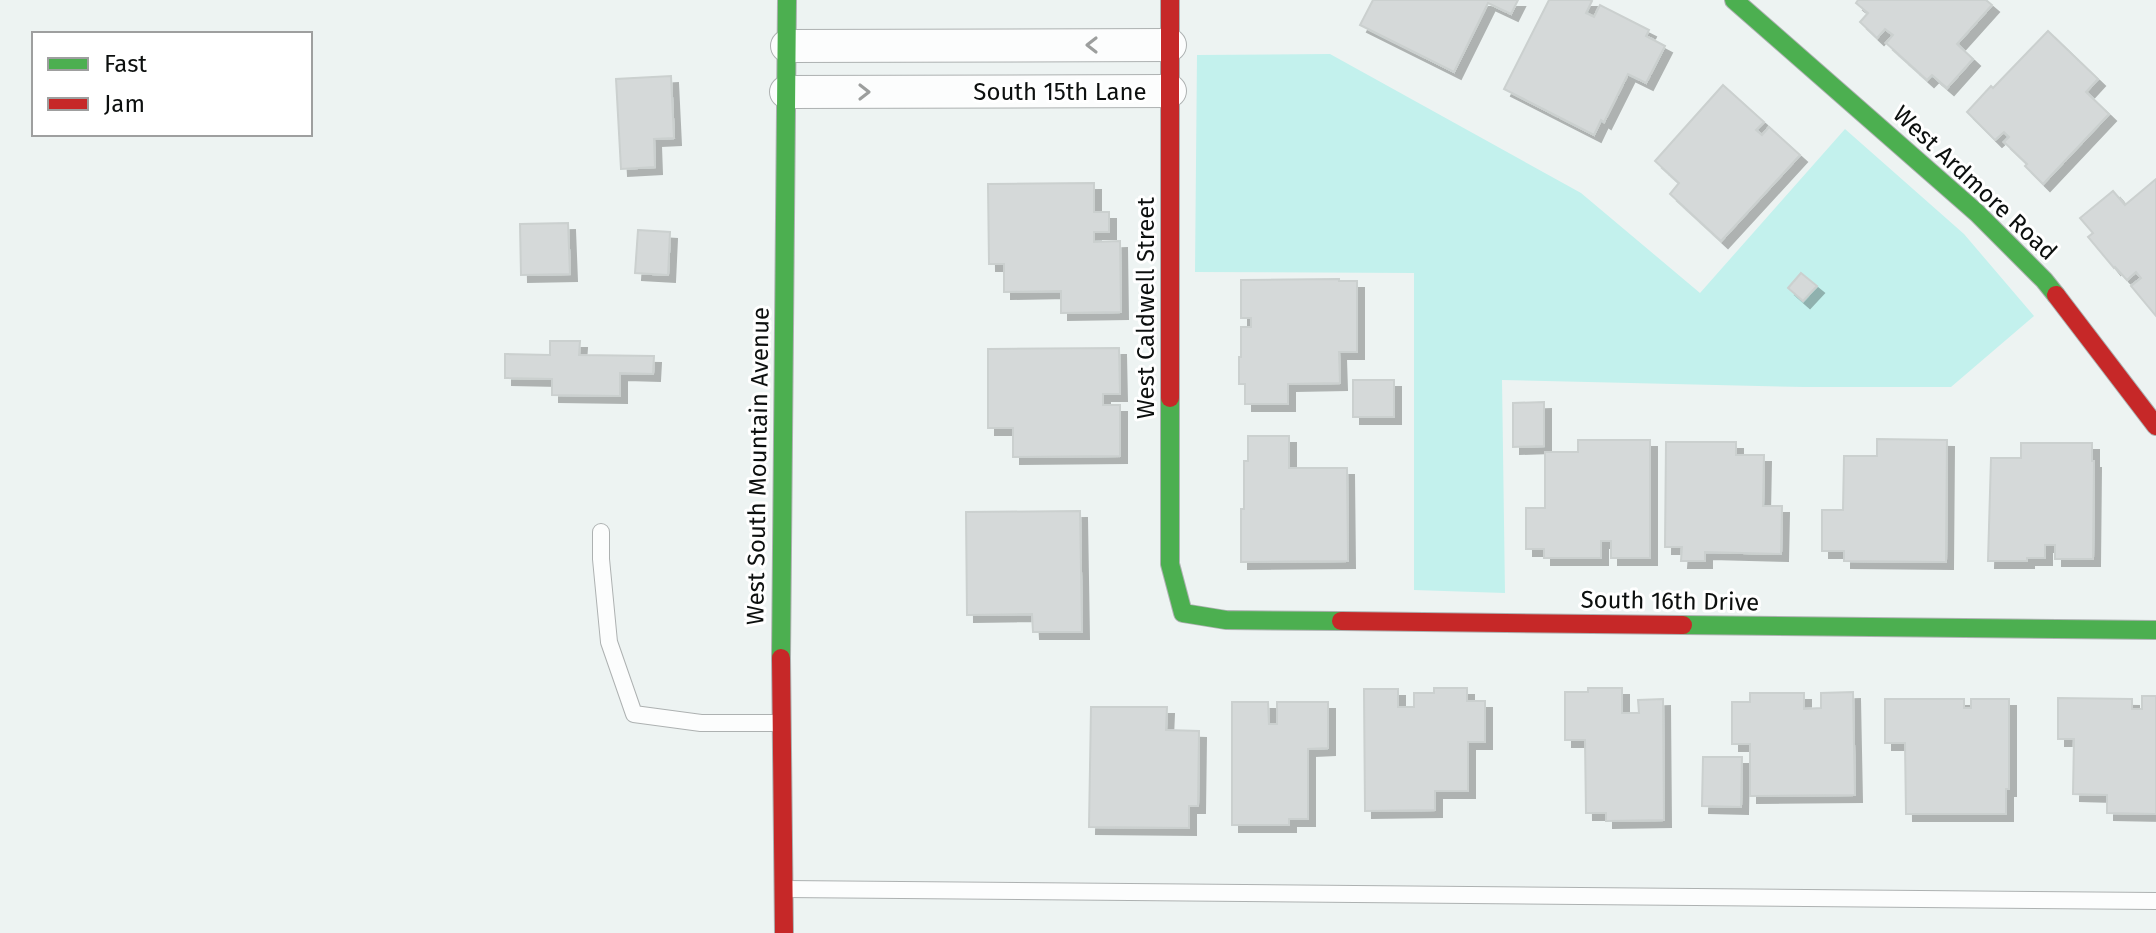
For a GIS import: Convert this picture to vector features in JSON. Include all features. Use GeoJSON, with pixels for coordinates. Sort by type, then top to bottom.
{"type":"FeatureCollection","features":[{"type":"Feature","properties":{"kind":"street","name":"West South Mountain Avenue"},"geometry":{"type":"LineString","coordinates":[[784,933],[780,723],[787,0]]}},
{"type":"Feature","properties":{"kind":"street","name":"West Caldwell Street"},"geometry":{"type":"LineString","coordinates":[[1170,0],[1170,564],[1183,613]]}},
{"type":"Feature","properties":{"kind":"street","name":"West Ardmore Road"},"geometry":{"type":"LineString","coordinates":[[1734,0],[1977,213],[2033,269],[2156,426]]}},
{"type":"Feature","properties":{"kind":"street","name":"South 15th Lane"},"geometry":{"type":"LineString","coordinates":[[951,45],[951,92]]}},
{"type":"Feature","properties":{"kind":"street","name":"South 15th Lane"},"geometry":{"type":"LineString","coordinates":[[787,46],[1170,45]]}},
{"type":"Feature","properties":{"kind":"street","name":"South 15th Lane"},"geometry":{"type":"LineString","coordinates":[[786,92],[1170,91]]}},
{"type":"Feature","properties":{"kind":"street","name":"South 16th Drive"},"geometry":{"type":"LineString","coordinates":[[1183,613],[1226,620],[2156,630]]}},
{"type":"Feature","properties":{"kind":"lane"},"geometry":{"type":"LineString","coordinates":[[601,532],[609,642],[634,714],[701,723],[780,723]]}},
{"type":"Feature","properties":{"kind":"lane"},"geometry":{"type":"LineString","coordinates":[[783,889],[2156,901]]}},
{"type":"Feature","properties":{"kind":"shaded area"},"geometry":{"type":"Polygon","coordinates":[[[1330,54],[1581,193],[1700,293],[1845,129],[1964,234],[2034,316],[1951,387],[1502,380],[1505,593],[1414,590],[1414,273],[1195,272],[1197,55],[1330,54]]]}},
{"type":"Feature","properties":{"kind":"building"},"geometry":{"type":"Polygon","coordinates":[[[1373,0],[1518,0],[1511,14],[1488,3],[1454,72],[1360,25],[1373,0]]]}},
{"type":"Feature","properties":{"kind":"building"},"geometry":{"type":"Polygon","coordinates":[[[1549,0],[1590,0],[1586,13],[1594,17],[1600,5],[1649,30],[1646,36],[1665,46],[1646,83],[1628,74],[1604,122],[1601,120],[1594,135],[1504,89],[1549,0]]]}},
{"type":"Feature","properties":{"kind":"building"},"geometry":{"type":"Polygon","coordinates":[[[1858,0],[1986,0],[1992,5],[1957,44],[1973,59],[1947,88],[1932,75],[1927,80],[1886,43],[1893,35],[1885,29],[1877,38],[1860,22],[1868,13],[1856,3],[1858,0]]]}},
{"type":"Feature","properties":{"kind":"building"},"geometry":{"type":"Polygon","coordinates":[[[2048,31],[2098,79],[2086,92],[2109,114],[2043,184],[2004,142],[2009,137],[2004,132],[1995,140],[1967,112],[2048,31]]]}},
{"type":"Feature","properties":{"kind":"building"},"geometry":{"type":"Polygon","coordinates":[[[671,76],[674,138],[654,139],[655,167],[621,169],[616,79],[671,76]]]}},
{"type":"Feature","properties":{"kind":"building"},"geometry":{"type":"Polygon","coordinates":[[[1723,85],[1764,122],[1756,130],[1762,135],[1769,127],[1800,155],[1721,241],[1670,194],[1679,183],[1655,161],[1723,85]]]}},
{"type":"Feature","properties":{"kind":"building"},"geometry":{"type":"Polygon","coordinates":[[[2156,179],[2156,316],[2131,286],[2141,278],[2136,272],[2127,280],[2114,268],[2088,237],[2093,233],[2080,218],[2113,191],[2125,205],[2156,179]]]}},
{"type":"Feature","properties":{"kind":"building"},"geometry":{"type":"Polygon","coordinates":[[[1094,183],[1094,212],[1109,212],[1109,232],[1094,232],[1094,242],[1120,241],[1121,312],[1061,313],[1061,291],[1004,292],[1004,264],[989,264],[988,184],[1094,183]]]}},
{"type":"Feature","properties":{"kind":"building"},"geometry":{"type":"Polygon","coordinates":[[[568,223],[570,274],[521,275],[520,224],[568,223]]]}},
{"type":"Feature","properties":{"kind":"building"},"geometry":{"type":"Polygon","coordinates":[[[638,230],[670,232],[668,275],[635,273],[638,230]]]}},
{"type":"Feature","properties":{"kind":"building"},"geometry":{"type":"Polygon","coordinates":[[[1801,273],[1817,286],[1803,301],[1788,288],[1801,273]]]}},
{"type":"Feature","properties":{"kind":"building"},"geometry":{"type":"Polygon","coordinates":[[[1241,280],[1357,281],[1357,352],[1339,352],[1340,383],[1288,384],[1288,404],[1245,404],[1245,384],[1239,384],[1241,327],[1251,327],[1251,318],[1241,318],[1241,280]]]}},
{"type":"Feature","properties":{"kind":"building"},"geometry":{"type":"Polygon","coordinates":[[[550,341],[580,341],[579,355],[654,356],[653,374],[620,373],[620,396],[552,395],[552,379],[505,378],[505,354],[550,355],[550,341]]]}},
{"type":"Feature","properties":{"kind":"building"},"geometry":{"type":"Polygon","coordinates":[[[1119,348],[1120,394],[1103,394],[1103,405],[1120,405],[1120,456],[1013,457],[1013,428],[988,428],[988,349],[1119,348]]]}},
{"type":"Feature","properties":{"kind":"building"},"geometry":{"type":"Polygon","coordinates":[[[1353,380],[1394,380],[1394,417],[1353,417],[1353,380]]]}},
{"type":"Feature","properties":{"kind":"building"},"geometry":{"type":"Polygon","coordinates":[[[1544,402],[1544,446],[1513,447],[1513,403],[1544,402]]]}},
{"type":"Feature","properties":{"kind":"building"},"geometry":{"type":"Polygon","coordinates":[[[1248,436],[1289,436],[1289,468],[1347,468],[1348,561],[1241,562],[1241,509],[1244,509],[1244,461],[1248,461],[1248,436]]]}},
{"type":"Feature","properties":{"kind":"building"},"geometry":{"type":"Polygon","coordinates":[[[1877,439],[1947,440],[1946,562],[1844,561],[1844,551],[1822,551],[1822,510],[1843,510],[1844,456],[1877,456],[1877,439]]]}},
{"type":"Feature","properties":{"kind":"building"},"geometry":{"type":"Polygon","coordinates":[[[1578,440],[1650,440],[1650,558],[1611,558],[1611,541],[1601,541],[1601,558],[1544,558],[1544,549],[1526,549],[1526,508],[1545,508],[1545,452],[1578,452],[1578,440]]]}},
{"type":"Feature","properties":{"kind":"building"},"geometry":{"type":"Polygon","coordinates":[[[1666,442],[1736,442],[1736,455],[1764,455],[1763,506],[1782,506],[1781,554],[1705,552],[1705,561],[1681,561],[1682,547],[1665,547],[1666,442]]]}},
{"type":"Feature","properties":{"kind":"building"},"geometry":{"type":"Polygon","coordinates":[[[2021,443],[2092,443],[2093,559],[2055,559],[2055,545],[2045,545],[2045,558],[1988,561],[1991,458],[2021,458],[2021,443]]]}},
{"type":"Feature","properties":{"kind":"building"},"geometry":{"type":"Polygon","coordinates":[[[1080,511],[1082,632],[1033,632],[1032,614],[967,615],[966,512],[1080,511]]]}},
{"type":"Feature","properties":{"kind":"building"},"geometry":{"type":"Polygon","coordinates":[[[1434,688],[1467,688],[1467,701],[1485,701],[1485,742],[1468,742],[1468,791],[1435,791],[1435,810],[1365,811],[1364,689],[1398,689],[1398,707],[1414,707],[1414,693],[1434,693],[1434,688]]]}},
{"type":"Feature","properties":{"kind":"building"},"geometry":{"type":"Polygon","coordinates":[[[1588,688],[1622,688],[1622,713],[1639,713],[1638,700],[1663,699],[1664,820],[1606,821],[1606,813],[1586,813],[1585,740],[1565,740],[1565,692],[1588,692],[1588,688]]]}},
{"type":"Feature","properties":{"kind":"building"},"geometry":{"type":"Polygon","coordinates":[[[1853,692],[1855,795],[1750,796],[1750,744],[1732,744],[1732,702],[1750,702],[1750,693],[1804,693],[1804,709],[1821,708],[1821,693],[1853,692]]]}},
{"type":"Feature","properties":{"kind":"building"},"geometry":{"type":"Polygon","coordinates":[[[2142,696],[2156,696],[2156,814],[2107,813],[2107,795],[2073,794],[2074,739],[2058,739],[2058,698],[2132,699],[2132,709],[2142,709],[2142,696]]]}},
{"type":"Feature","properties":{"kind":"building"},"geometry":{"type":"Polygon","coordinates":[[[1885,699],[1964,699],[1964,708],[1971,708],[1971,699],[2009,699],[2006,814],[1906,814],[1905,743],[1885,743],[1885,699]]]}},
{"type":"Feature","properties":{"kind":"building"},"geometry":{"type":"Polygon","coordinates":[[[1232,702],[1268,702],[1269,724],[1277,724],[1277,702],[1328,702],[1328,748],[1308,749],[1308,819],[1289,819],[1289,825],[1232,825],[1232,702]]]}},
{"type":"Feature","properties":{"kind":"building"},"geometry":{"type":"Polygon","coordinates":[[[1091,707],[1167,707],[1166,730],[1199,731],[1198,806],[1189,806],[1189,828],[1089,827],[1091,707]]]}},
{"type":"Feature","properties":{"kind":"building"},"geometry":{"type":"Polygon","coordinates":[[[1703,757],[1742,757],[1741,807],[1702,806],[1703,757]]]}},
{"type":"Feature","properties":{"kind":"traffic: fast"},"geometry":{"type":"LineString","coordinates":[[781,658],[787,0]]}},
{"type":"Feature","properties":{"kind":"traffic: fast"},"geometry":{"type":"LineString","coordinates":[[1734,0],[1977,213],[2056,295]]}},
{"type":"Feature","properties":{"kind":"traffic: fast"},"geometry":{"type":"LineString","coordinates":[[1170,398],[1170,564],[1183,613],[1226,620],[1341,621]]}},
{"type":"Feature","properties":{"kind":"traffic: fast"},"geometry":{"type":"LineString","coordinates":[[1683,625],[2156,630]]}},
{"type":"Feature","properties":{"kind":"traffic: jam"},"geometry":{"type":"LineString","coordinates":[[1170,0],[1170,398]]}},
{"type":"Feature","properties":{"kind":"traffic: jam"},"geometry":{"type":"LineString","coordinates":[[2056,295],[2156,426]]}},
{"type":"Feature","properties":{"kind":"traffic: jam"},"geometry":{"type":"LineString","coordinates":[[1341,621],[1683,625]]}},
{"type":"Feature","properties":{"kind":"traffic: jam"},"geometry":{"type":"LineString","coordinates":[[781,658],[784,933]]}}]}
